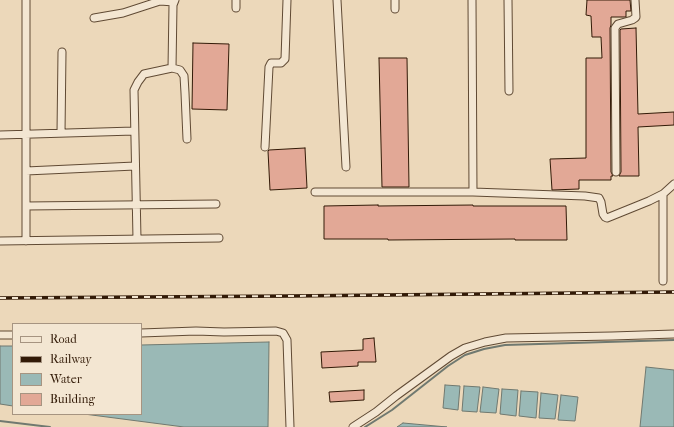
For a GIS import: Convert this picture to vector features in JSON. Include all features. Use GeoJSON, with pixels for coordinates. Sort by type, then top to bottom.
{"type":"FeatureCollection","features":[{"type":"Feature","properties":{"kind":"street"},"geometry":{"type":"LineString","coordinates":[[26,0],[26,241]]}},
{"type":"Feature","properties":{"kind":"street"},"geometry":{"type":"LineString","coordinates":[[265,147],[269,67],[272,63],[281,63],[285,59],[286,0]]}},
{"type":"Feature","properties":{"kind":"street"},"geometry":{"type":"LineString","coordinates":[[337,0],[346,167]]}},
{"type":"Feature","properties":{"kind":"street"},"geometry":{"type":"LineString","coordinates":[[395,0],[395,9]]}},
{"type":"Feature","properties":{"kind":"street"},"geometry":{"type":"LineString","coordinates":[[472,0],[473,192]]}},
{"type":"Feature","properties":{"kind":"street"},"geometry":{"type":"LineString","coordinates":[[508,0],[509,91]]}},
{"type":"Feature","properties":{"kind":"street"},"geometry":{"type":"LineString","coordinates":[[616,172],[615,28],[618,24],[632,20],[636,17],[635,0]]}},
{"type":"Feature","properties":{"kind":"street"},"geometry":{"type":"LineString","coordinates":[[94,18],[123,13],[160,1],[175,1],[173,5],[172,68]]}},
{"type":"Feature","properties":{"kind":"street"},"geometry":{"type":"LineString","coordinates":[[61,134],[62,52]]}},
{"type":"Feature","properties":{"kind":"street"},"geometry":{"type":"LineString","coordinates":[[136,239],[134,90],[144,74],[172,68],[180,70],[184,76],[187,139]]}},
{"type":"Feature","properties":{"kind":"street"},"geometry":{"type":"LineString","coordinates":[[0,135],[134,131]]}},
{"type":"Feature","properties":{"kind":"street"},"geometry":{"type":"LineString","coordinates":[[26,171],[135,166]]}},
{"type":"Feature","properties":{"kind":"street"},"geometry":{"type":"LineString","coordinates":[[316,192],[473,192],[572,195],[597,198],[601,202],[603,214],[607,218],[663,194],[674,184]]}},
{"type":"Feature","properties":{"kind":"street"},"geometry":{"type":"LineString","coordinates":[[663,194],[663,281]]}},
{"type":"Feature","properties":{"kind":"street"},"geometry":{"type":"LineString","coordinates":[[26,206],[216,204]]}},
{"type":"Feature","properties":{"kind":"street"},"geometry":{"type":"LineString","coordinates":[[0,241],[219,238]]}},
{"type":"Feature","properties":{"kind":"street"},"geometry":{"type":"LineString","coordinates":[[142,333],[276,331],[283,333],[287,340],[290,427]]}},
{"type":"Feature","properties":{"kind":"street"},"geometry":{"type":"LineString","coordinates":[[353,427],[376,412],[450,356],[465,348],[485,342],[506,338],[674,334]]}},
{"type":"Feature","properties":{"kind":"street"},"geometry":{"type":"LineString","coordinates":[[0,335],[12,335]]}},
{"type":"Feature","properties":{"kind":"water"},"geometry":{"type":"Polygon","coordinates":[[[269,342],[268,427],[184,427],[92,415],[142,415],[142,345],[269,342]]]}},
{"type":"Feature","properties":{"kind":"water"},"geometry":{"type":"Polygon","coordinates":[[[0,346],[12,346],[12,406],[0,404],[0,346]]]}},
{"type":"Feature","properties":{"kind":"water"},"geometry":{"type":"Polygon","coordinates":[[[646,367],[674,370],[674,427],[640,427],[646,367]]]}},
{"type":"Feature","properties":{"kind":"water"},"geometry":{"type":"Polygon","coordinates":[[[445,385],[460,386],[458,410],[443,408],[445,385]]]}},
{"type":"Feature","properties":{"kind":"water"},"geometry":{"type":"Polygon","coordinates":[[[464,386],[480,387],[477,412],[462,411],[464,386]]]}},
{"type":"Feature","properties":{"kind":"water"},"geometry":{"type":"Polygon","coordinates":[[[483,387],[499,389],[496,413],[480,412],[483,387]]]}},
{"type":"Feature","properties":{"kind":"water"},"geometry":{"type":"Polygon","coordinates":[[[502,389],[518,390],[516,416],[500,414],[502,389]]]}},
{"type":"Feature","properties":{"kind":"water"},"geometry":{"type":"Polygon","coordinates":[[[521,391],[538,392],[536,418],[519,416],[521,391]]]}},
{"type":"Feature","properties":{"kind":"water"},"geometry":{"type":"Polygon","coordinates":[[[541,393],[558,395],[555,419],[539,418],[541,393]]]}},
{"type":"Feature","properties":{"kind":"water"},"geometry":{"type":"Polygon","coordinates":[[[561,395],[578,397],[575,421],[558,420],[561,395]]]}},
{"type":"Feature","properties":{"kind":"water"},"geometry":{"type":"Polygon","coordinates":[[[403,423],[447,427],[397,427],[403,423]]]}},
{"type":"Feature","properties":{"kind":"building"},"geometry":{"type":"Polygon","coordinates":[[[587,0],[630,0],[631,11],[626,11],[626,17],[611,17],[611,172],[613,176],[611,176],[611,180],[579,180],[579,189],[552,190],[550,159],[586,158],[586,58],[602,58],[601,37],[592,37],[591,16],[586,15],[587,0]]]}},
{"type":"Feature","properties":{"kind":"building"},"geometry":{"type":"Polygon","coordinates":[[[636,28],[638,114],[674,112],[674,125],[638,127],[639,176],[619,176],[621,172],[620,30],[636,28]]]}},
{"type":"Feature","properties":{"kind":"building"},"geometry":{"type":"Polygon","coordinates":[[[193,43],[229,44],[227,110],[192,109],[193,43]]]}},
{"type":"Feature","properties":{"kind":"building"},"geometry":{"type":"Polygon","coordinates":[[[379,58],[407,58],[409,187],[382,187],[379,58]]]}},
{"type":"Feature","properties":{"kind":"building"},"geometry":{"type":"Polygon","coordinates":[[[305,148],[307,188],[270,190],[268,151],[305,148]]]}},
{"type":"Feature","properties":{"kind":"building"},"geometry":{"type":"Polygon","coordinates":[[[324,206],[566,206],[567,240],[324,239],[324,206]]]}},
{"type":"Feature","properties":{"kind":"building"},"geometry":{"type":"Polygon","coordinates":[[[374,338],[376,362],[358,362],[358,366],[322,368],[321,352],[363,350],[363,339],[374,338]]]}},
{"type":"Feature","properties":{"kind":"building"},"geometry":{"type":"Polygon","coordinates":[[[364,390],[364,400],[330,402],[329,392],[364,390]]]}},
{"type":"Feature","properties":{"kind":"waterway"},"geometry":{"type":"LineString","coordinates":[[365,427],[392,410],[448,366],[465,355],[484,349],[505,345],[674,340]]}},
{"type":"Feature","properties":{"kind":"waterway"},"geometry":{"type":"LineString","coordinates":[[0,421],[50,427]]}},
{"type":"Feature","properties":{"kind":"railway"},"geometry":{"type":"LineString","coordinates":[[0,298],[674,292]]}}]}
